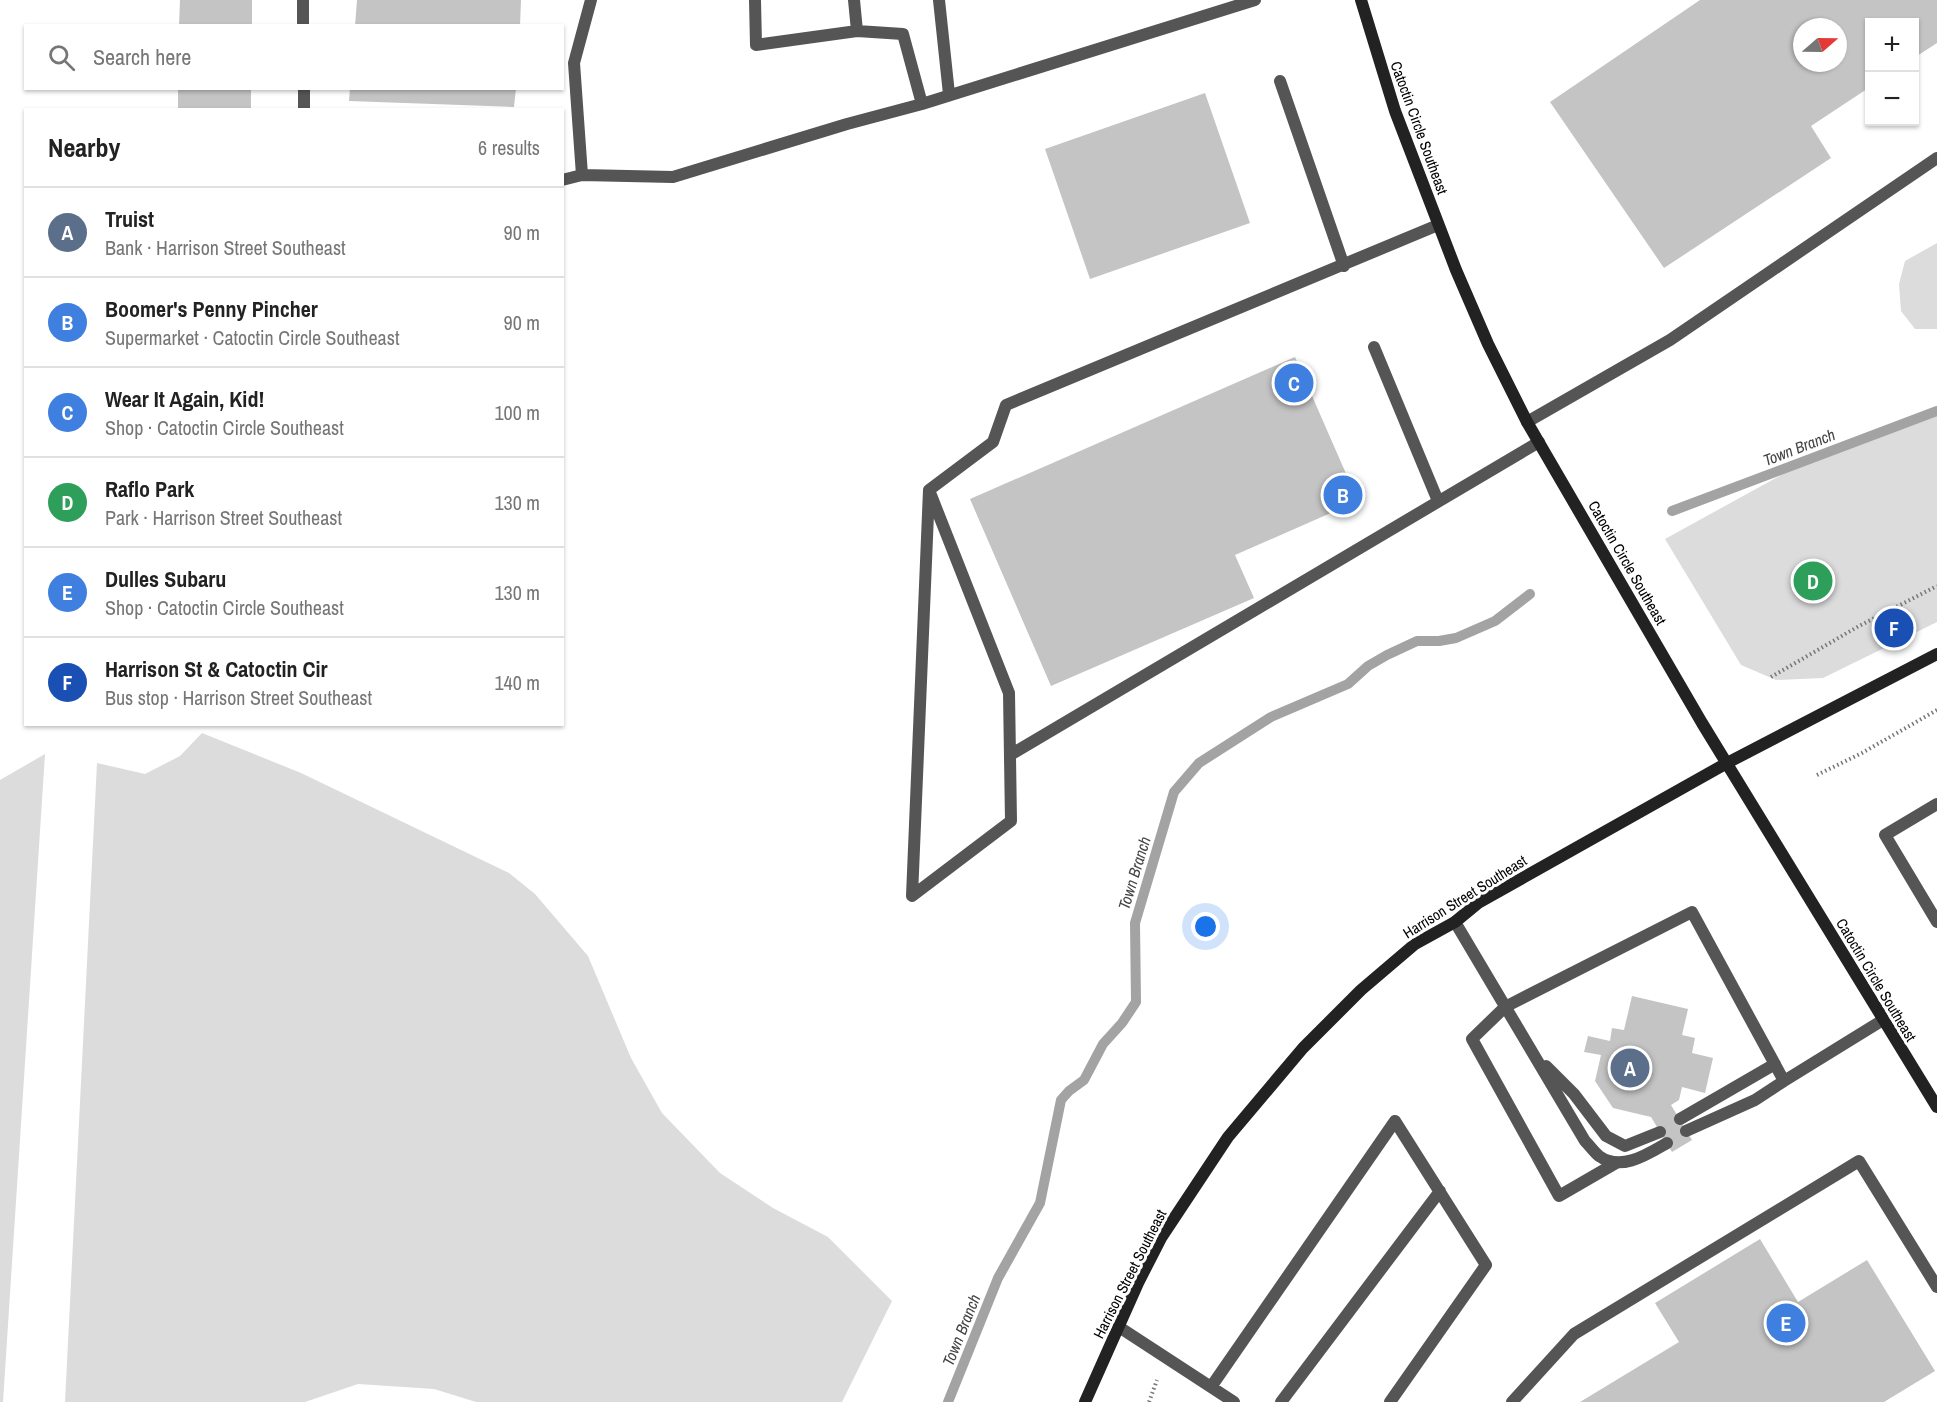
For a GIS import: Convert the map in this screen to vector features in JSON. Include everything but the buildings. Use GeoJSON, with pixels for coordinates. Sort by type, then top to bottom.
{"type":"FeatureCollection","features":[{"type":"Feature","properties":{"kind":"main road","name":"Catoctin Circle Southeast"},"geometry":{"type":"LineString","coordinates":[[1361,0],[1395,111],[1438,225],[1488,344],[1527,422],[1727,763],[1937,1107]]}},
{"type":"Feature","properties":{"kind":"main road","name":"Harrison Street Southeast"},"geometry":{"type":"LineString","coordinates":[[1085,1402],[1161,1238],[1228,1137],[1303,1048],[1361,990],[1415,944],[1455,922],[1478,903],[1727,763],[1937,654]]}},
{"type":"Feature","properties":{"kind":"lane"},"geometry":{"type":"LineString","coordinates":[[303,0],[303,24]]}},
{"type":"Feature","properties":{"kind":"lane"},"geometry":{"type":"LineString","coordinates":[[582,175],[574,63],[591,0]]}},
{"type":"Feature","properties":{"kind":"lane"},"geometry":{"type":"LineString","coordinates":[[755,0],[756,45],[857,31],[903,34],[922,104]]}},
{"type":"Feature","properties":{"kind":"lane"},"geometry":{"type":"LineString","coordinates":[[854,0],[857,31]]}},
{"type":"Feature","properties":{"kind":"lane"},"geometry":{"type":"LineString","coordinates":[[939,0],[949,94]]}},
{"type":"Feature","properties":{"kind":"lane"},"geometry":{"type":"LineString","coordinates":[[564,180],[582,175],[673,177],[847,124],[922,104],[1255,0]]}},
{"type":"Feature","properties":{"kind":"lane"},"geometry":{"type":"LineString","coordinates":[[1280,81],[1344,266]]}},
{"type":"Feature","properties":{"kind":"lane"},"geometry":{"type":"LineString","coordinates":[[304,90],[304,108]]}},
{"type":"Feature","properties":{"kind":"lane"},"geometry":{"type":"LineString","coordinates":[[1527,422],[1670,340],[1937,158]]}},
{"type":"Feature","properties":{"kind":"lane"},"geometry":{"type":"LineString","coordinates":[[929,490],[993,442],[1006,405],[1438,225]]}},
{"type":"Feature","properties":{"kind":"lane"},"geometry":{"type":"LineString","coordinates":[[1374,347],[1438,501]]}},
{"type":"Feature","properties":{"kind":"lane"},"geometry":{"type":"LineString","coordinates":[[1010,754],[1539,442]]}},
{"type":"Feature","properties":{"kind":"lane"},"geometry":{"type":"LineString","coordinates":[[929,490],[1009,693],[1011,821],[912,896],[929,490]]}},
{"type":"Feature","properties":{"kind":"lane"},"geometry":{"type":"LineString","coordinates":[[1937,804],[1885,835],[1937,922]]}},
{"type":"Feature","properties":{"kind":"lane"},"geometry":{"type":"LineString","coordinates":[[1616,1162],[1559,1196],[1472,1040],[1505,1007],[1692,912],[1785,1081]]}},
{"type":"Feature","properties":{"kind":"lane"},"geometry":{"type":"LineString","coordinates":[[1455,922],[1585,1141],[1600,1157],[1616,1162],[1637,1160],[1667,1143]]}},
{"type":"Feature","properties":{"kind":"lane"},"geometry":{"type":"LineString","coordinates":[[1686,1131],[1755,1100],[1882,1020]]}},
{"type":"Feature","properties":{"kind":"lane"},"geometry":{"type":"LineString","coordinates":[[1533,1053],[1574,1094],[1606,1136],[1625,1146],[1660,1132]]}},
{"type":"Feature","properties":{"kind":"lane"},"geometry":{"type":"LineString","coordinates":[[1680,1119],[1775,1064]]}},
{"type":"Feature","properties":{"kind":"lane"},"geometry":{"type":"LineString","coordinates":[[1211,1387],[1395,1120],[1486,1265],[1390,1402]]}},
{"type":"Feature","properties":{"kind":"lane"},"geometry":{"type":"LineString","coordinates":[[1512,1402],[1574,1334],[1859,1161],[1937,1287]]}},
{"type":"Feature","properties":{"kind":"lane"},"geometry":{"type":"LineString","coordinates":[[1281,1402],[1440,1191]]}},
{"type":"Feature","properties":{"kind":"lane"},"geometry":{"type":"LineString","coordinates":[[1119,1327],[1234,1402]]}},
{"type":"Feature","properties":{"kind":"path"},"geometry":{"type":"LineString","coordinates":[[1771,677],[1859,626],[1937,586]]}},
{"type":"Feature","properties":{"kind":"path"},"geometry":{"type":"LineString","coordinates":[[1817,774],[1862,753],[1937,710]]}},
{"type":"Feature","properties":{"kind":"shaded area"},"geometry":{"type":"Polygon","coordinates":[[[1937,243],[1937,329],[1915,329],[1901,311],[1899,284],[1905,261],[1937,243]]]}},
{"type":"Feature","properties":{"kind":"shaded area"},"geometry":{"type":"Polygon","coordinates":[[[1937,415],[1937,622],[1823,678],[1776,680],[1741,665],[1665,539],[1783,474],[1937,415]]]}},
{"type":"Feature","properties":{"kind":"shaded area"},"geometry":{"type":"Polygon","coordinates":[[[202,733],[301,773],[509,873],[535,894],[588,956],[631,1058],[662,1113],[720,1173],[773,1208],[828,1237],[892,1301],[842,1402],[476,1402],[434,1389],[358,1384],[305,1402],[65,1402],[97,763],[145,774],[180,756],[202,733]]]}},
{"type":"Feature","properties":{"kind":"shaded area"},"geometry":{"type":"Polygon","coordinates":[[[45,754],[3,1402],[0,1402],[0,780],[45,754]]]}},
{"type":"Feature","properties":{"kind":"waterway","name":"Town Branch"},"geometry":{"type":"LineString","coordinates":[[1672,511],[1937,411]]}},
{"type":"Feature","properties":{"kind":"waterway","name":"Town Branch"},"geometry":{"type":"LineString","coordinates":[[948,1402],[998,1278],[1040,1203],[1061,1100],[1084,1080],[1103,1044],[1122,1023],[1136,1002],[1135,923],[1174,792],[1199,763],[1271,717],[1348,684],[1368,666],[1417,641],[1456,638],[1495,621],[1530,594]]}},
{"type":"Feature","properties":{"kind":"place","name":"Wear It Again, Kid!"},"geometry":{"type":"Point","coordinates":[1294,383]}},
{"type":"Feature","properties":{"kind":"place","name":"Boomer's Penny Pincher"},"geometry":{"type":"Point","coordinates":[1343,495]}},
{"type":"Feature","properties":{"kind":"place","name":"Raflo Park"},"geometry":{"type":"Point","coordinates":[1813,581]}},
{"type":"Feature","properties":{"kind":"place","name":"Harrison St & Catoctin Cir"},"geometry":{"type":"Point","coordinates":[1894,628]}},
{"type":"Feature","properties":{"kind":"place","name":"Truist"},"geometry":{"type":"Point","coordinates":[1630,1068]}},
{"type":"Feature","properties":{"kind":"place","name":"Dulles Subaru"},"geometry":{"type":"Point","coordinates":[1786,1323]}}]}
